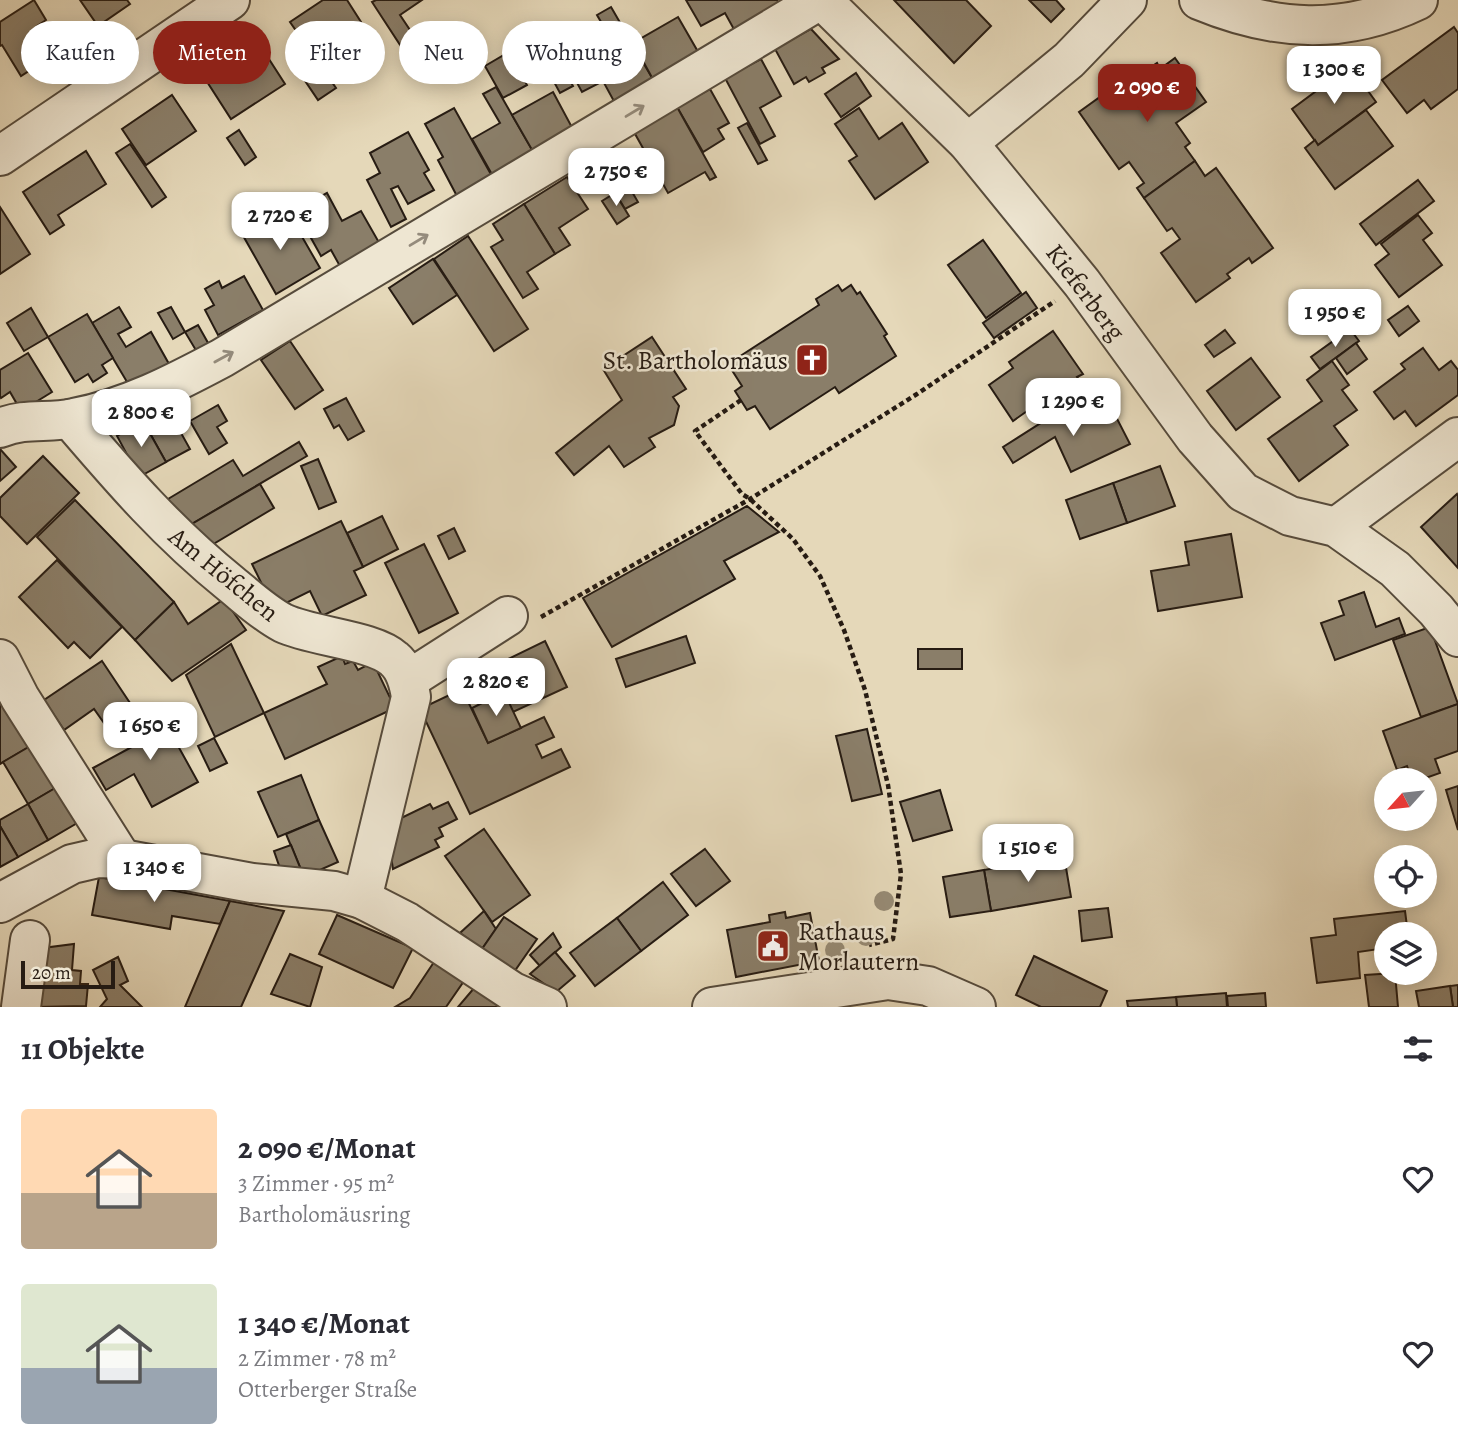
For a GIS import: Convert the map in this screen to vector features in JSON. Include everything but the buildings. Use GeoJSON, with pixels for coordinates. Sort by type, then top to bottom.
{"type":"FeatureCollection","features":[{"type":"Feature","properties":{"kind":"street"},"geometry":{"type":"LineString","coordinates":[[0,156],[230,0]]}},
{"type":"Feature","properties":{"kind":"street"},"geometry":{"type":"LineString","coordinates":[[0,428],[18,421],[70,419],[114,409],[172,384],[222,358],[821,0]]}},
{"type":"Feature","properties":{"kind":"street","name":"Kieferberg"},"geometry":{"type":"LineString","coordinates":[[821,0],[968,143],[1082,283],[1195,439],[1243,492],[1290,516],[1336,527],[1395,569],[1436,610],[1458,637]]}},
{"type":"Feature","properties":{"kind":"street"},"geometry":{"type":"LineString","coordinates":[[968,143],[1069,60],[1127,0]]}},
{"type":"Feature","properties":{"kind":"street"},"geometry":{"type":"LineString","coordinates":[[1199,0],[1232,14],[1271,23],[1303,26],[1348,23],[1392,12],[1418,0]]}},
{"type":"Feature","properties":{"kind":"street","name":"Am Höfchen"},"geometry":{"type":"LineString","coordinates":[[70,419],[173,535],[261,609],[282,622],[313,634],[380,650],[396,660],[408,680]]}},
{"type":"Feature","properties":{"kind":"street"},"geometry":{"type":"LineString","coordinates":[[1336,527],[1458,438]]}},
{"type":"Feature","properties":{"kind":"street"},"geometry":{"type":"LineString","coordinates":[[362,899],[411,697],[408,680],[508,616]]}},
{"type":"Feature","properties":{"kind":"street"},"geometry":{"type":"LineString","coordinates":[[0,659],[20,698],[122,859]]}},
{"type":"Feature","properties":{"kind":"street"},"geometry":{"type":"LineString","coordinates":[[0,903],[72,864],[98,858],[122,859],[252,883],[334,891],[362,899],[407,922],[513,992],[547,1007]]}},
{"type":"Feature","properties":{"kind":"street"},"geometry":{"type":"LineString","coordinates":[[22,1007],[30,940]]}},
{"type":"Feature","properties":{"kind":"street"},"geometry":{"type":"LineString","coordinates":[[712,1007],[888,980],[928,986],[976,1007]]}},
{"type":"Feature","properties":{"kind":"path"},"geometry":{"type":"LineString","coordinates":[[508,616],[532,622],[750,499],[917,394],[1082,283]]}},
{"type":"Feature","properties":{"kind":"path"},"geometry":{"type":"LineString","coordinates":[[741,400],[695,431],[742,495],[750,499],[793,539],[820,576],[844,630],[865,690],[888,785],[901,874],[893,939]]}},
{"type":"Feature","properties":{"kind":"place","name":"St. Bartholomäus"},"geometry":{"type":"Point","coordinates":[812,360]}},
{"type":"Feature","properties":{"kind":"place","name":"Rathaus Morlautern"},"geometry":{"type":"Point","coordinates":[773,946]}}]}
